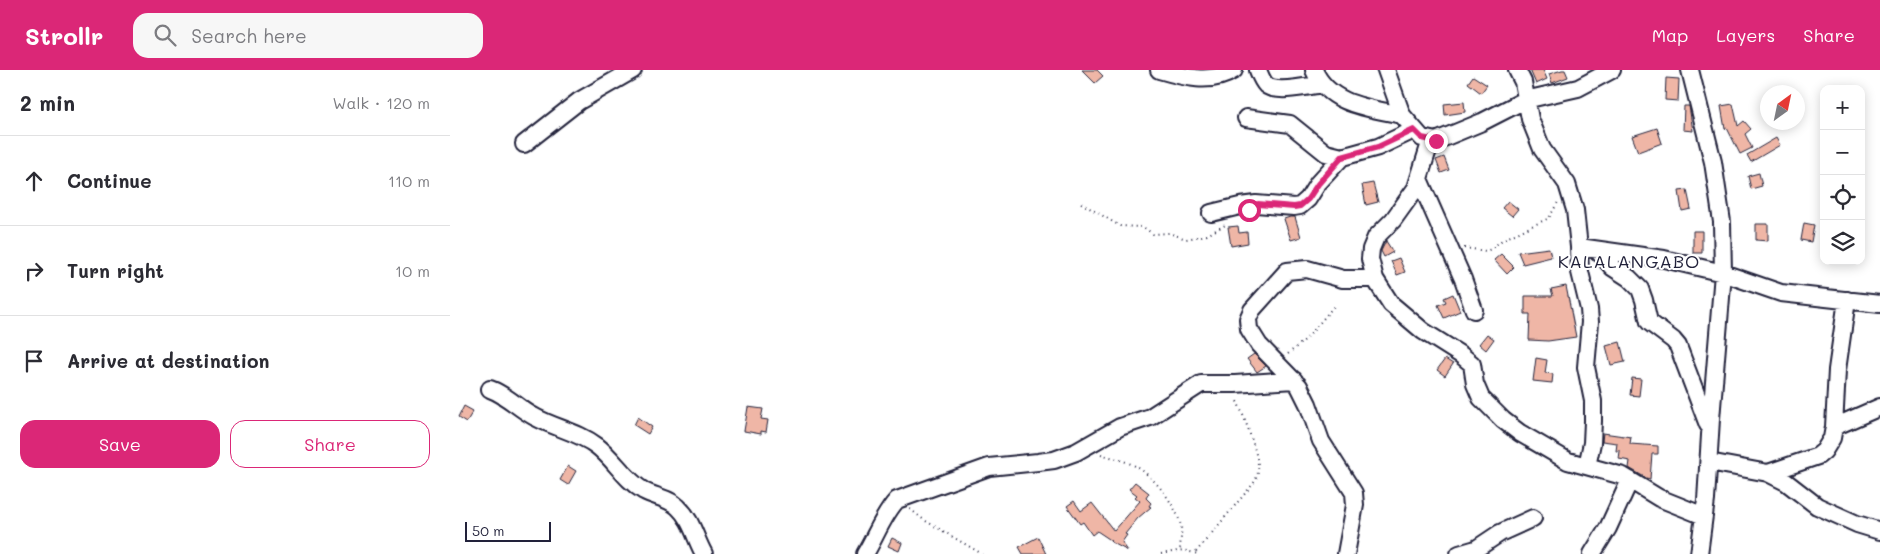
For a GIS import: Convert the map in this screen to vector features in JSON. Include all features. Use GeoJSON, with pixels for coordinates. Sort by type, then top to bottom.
{"type":"FeatureCollection","features":[{"type":"Feature","properties":{"kind":"street"},"geometry":{"type":"LineString","coordinates":[[524,144],[579,100],[633,70]]}},
{"type":"Feature","properties":{"kind":"street"},"geometry":{"type":"LineString","coordinates":[[1159,70],[1185,78],[1202,79],[1225,75],[1234,70]]}},
{"type":"Feature","properties":{"kind":"street"},"geometry":{"type":"LineString","coordinates":[[1258,70],[1267,86],[1277,89],[1318,77],[1337,98],[1368,108],[1402,115]]}},
{"type":"Feature","properties":{"kind":"street"},"geometry":{"type":"LineString","coordinates":[[1386,70],[1402,115],[1422,138],[1436,141],[1482,122],[1525,100],[1578,88],[1612,70]]}},
{"type":"Feature","properties":{"kind":"street"},"geometry":{"type":"LineString","coordinates":[[1517,70],[1523,82],[1530,119],[1542,149],[1567,184],[1575,210],[1580,272],[1587,299],[1590,322],[1586,367],[1593,401],[1592,443],[1588,466]]}},
{"type":"Feature","properties":{"kind":"street"},"geometry":{"type":"LineString","coordinates":[[1690,70],[1713,162],[1722,222],[1723,273],[1704,516],[1699,554]]}},
{"type":"Feature","properties":{"kind":"street"},"geometry":{"type":"LineString","coordinates":[[1246,118],[1290,124],[1326,153],[1342,157],[1378,147],[1414,130]]}},
{"type":"Feature","properties":{"kind":"street"},"geometry":{"type":"LineString","coordinates":[[1431,140],[1416,188],[1404,206],[1372,243],[1370,259],[1375,279],[1391,304],[1423,331],[1472,364],[1475,384],[1481,398],[1503,420],[1576,464],[1623,476],[1659,498],[1704,516]]}},
{"type":"Feature","properties":{"kind":"street"},"geometry":{"type":"LineString","coordinates":[[1211,213],[1256,204],[1300,206],[1308,199],[1318,184],[1342,157]]}},
{"type":"Feature","properties":{"kind":"street"},"geometry":{"type":"LineString","coordinates":[[1419,179],[1474,310]]}},
{"type":"Feature","properties":{"kind":"street"},"geometry":{"type":"LineString","coordinates":[[1579,247],[1664,259],[1723,273],[1781,293],[1880,304]]}},
{"type":"Feature","properties":{"kind":"street"},"geometry":{"type":"LineString","coordinates":[[1597,250],[1612,267],[1637,285],[1642,294],[1649,322],[1678,346],[1710,430]]}},
{"type":"Feature","properties":{"kind":"street"},"geometry":{"type":"LineString","coordinates":[[1346,554],[1355,505],[1354,494],[1321,441],[1303,393],[1294,380],[1256,340],[1250,329],[1248,319],[1252,310],[1284,273],[1292,270],[1307,270],[1343,279],[1375,279]]}},
{"type":"Feature","properties":{"kind":"street"},"geometry":{"type":"LineString","coordinates":[[1768,473],[1818,456],[1824,451],[1832,438],[1837,370],[1847,300]]}},
{"type":"Feature","properties":{"kind":"street"},"geometry":{"type":"LineString","coordinates":[[865,554],[878,533],[888,509],[897,500],[980,469],[1003,464],[1054,460],[1085,448],[1120,427],[1150,417],[1198,384],[1294,380]]}},
{"type":"Feature","properties":{"kind":"street"},"geometry":{"type":"LineString","coordinates":[[490,389],[512,400],[532,416],[552,426],[579,434],[598,446],[629,480],[645,491],[662,497],[678,507],[691,523],[704,554]]}},
{"type":"Feature","properties":{"kind":"street"},"geometry":{"type":"LineString","coordinates":[[1834,426],[1880,407]]}},
{"type":"Feature","properties":{"kind":"street"},"geometry":{"type":"LineString","coordinates":[[1708,462],[1768,473],[1786,482],[1817,506],[1857,524],[1880,531]]}},
{"type":"Feature","properties":{"kind":"street"},"geometry":{"type":"LineString","coordinates":[[1592,554],[1608,528],[1630,480]]}},
{"type":"Feature","properties":{"kind":"street"},"geometry":{"type":"LineString","coordinates":[[1459,554],[1476,549],[1500,533],[1533,518]]}},
{"type":"Feature","properties":{"kind":"path"},"geometry":{"type":"LineString","coordinates":[[1447,244],[1474,251],[1491,249],[1502,240],[1549,218],[1567,184]]}},
{"type":"Feature","properties":{"kind":"path"},"geometry":{"type":"LineString","coordinates":[[1081,203],[1120,226],[1143,227],[1153,234],[1169,233],[1186,239],[1206,235],[1232,221]]}},
{"type":"Feature","properties":{"kind":"path"},"geometry":{"type":"LineString","coordinates":[[1277,364],[1307,338],[1334,306]]}},
{"type":"Feature","properties":{"kind":"path"},"geometry":{"type":"LineString","coordinates":[[1161,554],[1180,551],[1197,553],[1247,491],[1258,473],[1256,454],[1242,411],[1237,401],[1221,384]]}},
{"type":"Feature","properties":{"kind":"path"},"geometry":{"type":"LineString","coordinates":[[1085,448],[1134,465],[1148,474],[1163,492],[1181,527],[1180,551]]}},
{"type":"Feature","properties":{"kind":"path"},"geometry":{"type":"LineString","coordinates":[[897,500],[924,520],[982,554]]}},
{"type":"Feature","properties":{"kind":"building"},"geometry":{"type":"Polygon","coordinates":[[[1082,70],[1097,70],[1103,76],[1095,83],[1082,70]]]}},
{"type":"Feature","properties":{"kind":"building"},"geometry":{"type":"Polygon","coordinates":[[[1530,70],[1543,70],[1547,79],[1536,84],[1530,70]]]}},
{"type":"Feature","properties":{"kind":"building"},"geometry":{"type":"Polygon","coordinates":[[[1565,70],[1568,77],[1552,83],[1549,74],[1565,70]]]}},
{"type":"Feature","properties":{"kind":"building"},"geometry":{"type":"Polygon","coordinates":[[[1473,76],[1487,85],[1481,93],[1468,83],[1473,76]]]}},
{"type":"Feature","properties":{"kind":"building"},"geometry":{"type":"Polygon","coordinates":[[[1666,78],[1679,79],[1678,101],[1665,100],[1666,78]]]}},
{"type":"Feature","properties":{"kind":"building"},"geometry":{"type":"Polygon","coordinates":[[[1464,102],[1465,112],[1445,115],[1444,104],[1464,102]]]}},
{"type":"Feature","properties":{"kind":"building"},"geometry":{"type":"Polygon","coordinates":[[[1733,104],[1738,126],[1744,121],[1751,129],[1745,134],[1752,148],[1740,154],[1727,128],[1725,129],[1721,106],[1733,104]]]}},
{"type":"Feature","properties":{"kind":"building"},"geometry":{"type":"Polygon","coordinates":[[[1684,106],[1689,106],[1693,131],[1683,130],[1684,106]]]}},
{"type":"Feature","properties":{"kind":"building"},"geometry":{"type":"Polygon","coordinates":[[[1657,128],[1662,143],[1638,152],[1632,136],[1657,128]]]}},
{"type":"Feature","properties":{"kind":"building"},"geometry":{"type":"Polygon","coordinates":[[[1776,138],[1780,145],[1751,162],[1747,155],[1776,138]]]}},
{"type":"Feature","properties":{"kind":"building"},"geometry":{"type":"Polygon","coordinates":[[[1444,157],[1449,170],[1441,173],[1436,160],[1444,157]]]}},
{"type":"Feature","properties":{"kind":"building"},"geometry":{"type":"Polygon","coordinates":[[[1759,173],[1762,186],[1751,189],[1748,176],[1759,173]]]}},
{"type":"Feature","properties":{"kind":"building"},"geometry":{"type":"Polygon","coordinates":[[[1373,183],[1378,202],[1366,205],[1362,185],[1373,183]]]}},
{"type":"Feature","properties":{"kind":"building"},"geometry":{"type":"Polygon","coordinates":[[[1687,190],[1691,209],[1682,211],[1679,191],[1687,190]]]}},
{"type":"Feature","properties":{"kind":"building"},"geometry":{"type":"Polygon","coordinates":[[[1508,201],[1518,209],[1512,216],[1502,208],[1508,201]]]}},
{"type":"Feature","properties":{"kind":"building"},"geometry":{"type":"Polygon","coordinates":[[[1295,217],[1301,237],[1291,240],[1284,219],[1295,217]]]}},
{"type":"Feature","properties":{"kind":"building"},"geometry":{"type":"Polygon","coordinates":[[[1804,223],[1814,225],[1811,242],[1801,240],[1804,223]]]}},
{"type":"Feature","properties":{"kind":"building"},"geometry":{"type":"Polygon","coordinates":[[[1756,224],[1768,224],[1768,241],[1756,240],[1756,224]]]}},
{"type":"Feature","properties":{"kind":"building"},"geometry":{"type":"Polygon","coordinates":[[[1238,226],[1239,233],[1247,232],[1248,243],[1231,246],[1228,227],[1238,226]]]}},
{"type":"Feature","properties":{"kind":"building"},"geometry":{"type":"Polygon","coordinates":[[[1693,231],[1702,231],[1702,253],[1693,253],[1693,231]]]}},
{"type":"Feature","properties":{"kind":"building"},"geometry":{"type":"Polygon","coordinates":[[[1386,241],[1393,252],[1384,257],[1381,251],[1386,241]]]}},
{"type":"Feature","properties":{"kind":"building"},"geometry":{"type":"Polygon","coordinates":[[[1549,248],[1551,257],[1523,264],[1518,252],[1549,248]]]}},
{"type":"Feature","properties":{"kind":"building"},"geometry":{"type":"Polygon","coordinates":[[[1501,254],[1514,267],[1507,274],[1494,260],[1501,254]]]}},
{"type":"Feature","properties":{"kind":"building"},"geometry":{"type":"Polygon","coordinates":[[[1399,258],[1405,272],[1397,275],[1391,261],[1399,258]]]}},
{"type":"Feature","properties":{"kind":"building"},"geometry":{"type":"Polygon","coordinates":[[[1566,286],[1576,337],[1548,341],[1529,340],[1530,314],[1525,314],[1525,296],[1553,296],[1551,289],[1566,286]]]}},
{"type":"Feature","properties":{"kind":"building"},"geometry":{"type":"Polygon","coordinates":[[[1453,294],[1460,311],[1444,318],[1438,305],[1446,302],[1444,298],[1453,294]]]}},
{"type":"Feature","properties":{"kind":"building"},"geometry":{"type":"Polygon","coordinates":[[[1487,334],[1494,339],[1486,350],[1479,344],[1487,334]]]}},
{"type":"Feature","properties":{"kind":"building"},"geometry":{"type":"Polygon","coordinates":[[[1620,342],[1625,362],[1611,365],[1606,346],[1620,342]]]}},
{"type":"Feature","properties":{"kind":"building"},"geometry":{"type":"Polygon","coordinates":[[[1254,354],[1266,366],[1257,372],[1247,359],[1254,354]]]}},
{"type":"Feature","properties":{"kind":"building"},"geometry":{"type":"Polygon","coordinates":[[[1536,358],[1547,360],[1545,373],[1553,374],[1552,383],[1533,381],[1536,358]]]}},
{"type":"Feature","properties":{"kind":"building"},"geometry":{"type":"Polygon","coordinates":[[[1445,359],[1453,364],[1445,376],[1437,370],[1445,359]]]}},
{"type":"Feature","properties":{"kind":"building"},"geometry":{"type":"Polygon","coordinates":[[[1632,378],[1641,379],[1639,396],[1630,395],[1632,378]]]}},
{"type":"Feature","properties":{"kind":"building"},"geometry":{"type":"Polygon","coordinates":[[[464,406],[473,411],[466,423],[458,418],[464,406]]]}},
{"type":"Feature","properties":{"kind":"building"},"geometry":{"type":"Polygon","coordinates":[[[748,407],[763,409],[761,419],[768,420],[766,432],[761,431],[761,434],[744,431],[748,407]]]}},
{"type":"Feature","properties":{"kind":"building"},"geometry":{"type":"Polygon","coordinates":[[[638,417],[652,427],[648,434],[634,425],[638,417]]]}},
{"type":"Feature","properties":{"kind":"building"},"geometry":{"type":"Polygon","coordinates":[[[1603,433],[1631,437],[1630,444],[1658,446],[1658,454],[1652,454],[1650,479],[1629,468],[1630,461],[1619,459],[1620,451],[1616,451],[1617,443],[1602,441],[1603,433]]]}},
{"type":"Feature","properties":{"kind":"building"},"geometry":{"type":"Polygon","coordinates":[[[568,466],[576,471],[568,485],[560,480],[568,466]]]}},
{"type":"Feature","properties":{"kind":"building"},"geometry":{"type":"Polygon","coordinates":[[[1135,482],[1149,493],[1146,498],[1151,503],[1149,506],[1151,507],[1138,518],[1125,534],[1127,535],[1122,542],[1128,551],[1111,542],[1097,531],[1092,535],[1083,522],[1080,524],[1067,506],[1074,501],[1081,511],[1092,503],[1114,531],[1140,501],[1135,497],[1137,495],[1129,489],[1135,482]]]}},
{"type":"Feature","properties":{"kind":"building"},"geometry":{"type":"Polygon","coordinates":[[[1038,537],[1046,554],[1023,554],[1019,547],[1038,537]]]}},
{"type":"Feature","properties":{"kind":"building"},"geometry":{"type":"Polygon","coordinates":[[[892,538],[902,543],[899,551],[888,546],[892,538]]]}},
{"type":"Feature","properties":{"kind":"district","name":"KALALANGABO"},"geometry":{"type":"Point","coordinates":[1629,262]}},
{"type":"Feature","properties":{"kind":"route"},"geometry":{"type":"LineString","coordinates":[[1249,210],[1258,204],[1300,206],[1308,199],[1318,184],[1342,157],[1378,147],[1414,130],[1422,138],[1436,141]]}}]}
